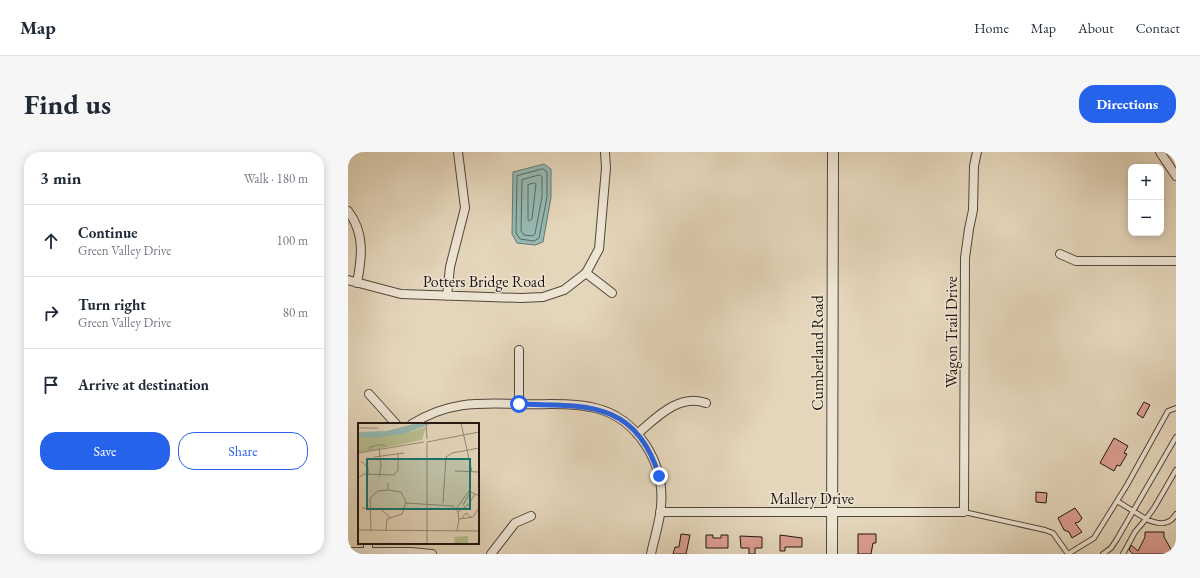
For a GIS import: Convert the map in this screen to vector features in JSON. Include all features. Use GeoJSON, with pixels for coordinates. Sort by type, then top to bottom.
{"type":"FeatureCollection","features":[{"type":"Feature","properties":{"kind":"street"},"geometry":{"type":"LineString","coordinates":[[447,296],[450,267],[465,208],[458,152]]}},
{"type":"Feature","properties":{"kind":"street","name":"Potters Bridge Road"},"geometry":{"type":"LineString","coordinates":[[348,280],[395,293],[447,296],[543,297],[564,290],[586,273],[596,257],[600,243],[606,168],[605,152]]}},
{"type":"Feature","properties":{"kind":"street","name":"Cumberland Road"},"geometry":{"type":"LineString","coordinates":[[832,554],[833,152]]}},
{"type":"Feature","properties":{"kind":"street","name":"Wagon Trail Drive"},"geometry":{"type":"LineString","coordinates":[[964,512],[966,258],[968,229],[973,210],[974,166],[977,152]]}},
{"type":"Feature","properties":{"kind":"street"},"geometry":{"type":"LineString","coordinates":[[1160,152],[1176,176]]}},
{"type":"Feature","properties":{"kind":"street"},"geometry":{"type":"LineString","coordinates":[[348,211],[356,224],[361,242],[362,254],[357,283]]}},
{"type":"Feature","properties":{"kind":"street"},"geometry":{"type":"LineString","coordinates":[[1060,254],[1076,261],[1176,261]]}},
{"type":"Feature","properties":{"kind":"street"},"geometry":{"type":"LineString","coordinates":[[586,273],[612,293]]}},
{"type":"Feature","properties":{"kind":"street"},"geometry":{"type":"LineString","coordinates":[[519,350],[519,404]]}},
{"type":"Feature","properties":{"kind":"street"},"geometry":{"type":"LineString","coordinates":[[369,394],[395,423]]}},
{"type":"Feature","properties":{"kind":"street"},"geometry":{"type":"LineString","coordinates":[[637,434],[658,416],[677,404],[691,400],[706,403]]}},
{"type":"Feature","properties":{"kind":"street"},"geometry":{"type":"LineString","coordinates":[[414,423],[435,411],[460,404],[584,406],[596,408],[621,419],[637,434],[652,456],[659,476],[661,493],[660,512],[651,554]]}},
{"type":"Feature","properties":{"kind":"street","name":"Mallery Drive"},"geometry":{"type":"LineString","coordinates":[[660,512],[964,512]]}},
{"type":"Feature","properties":{"kind":"street"},"geometry":{"type":"LineString","coordinates":[[492,554],[515,523],[531,516]]}},
{"type":"Feature","properties":{"kind":"street"},"geometry":{"type":"LineString","coordinates":[[348,552],[412,552],[432,554]]}},
{"type":"Feature","properties":{"kind":"lane"},"geometry":{"type":"LineString","coordinates":[[964,512],[1045,530],[1053,534],[1068,554],[1094,538],[1117,501],[1168,411],[1176,408]]}},
{"type":"Feature","properties":{"kind":"lane"},"geometry":{"type":"LineString","coordinates":[[1103,554],[1111,548],[1176,437]]}},
{"type":"Feature","properties":{"kind":"lane"},"geometry":{"type":"LineString","coordinates":[[1123,554],[1135,532],[1154,508],[1176,470]]}},
{"type":"Feature","properties":{"kind":"lane"},"geometry":{"type":"LineString","coordinates":[[1117,501],[1156,523],[1166,523],[1174,519],[1176,514]]}},
{"type":"Feature","properties":{"kind":"water"},"geometry":{"type":"Polygon","coordinates":[[[544,164],[551,169],[551,197],[543,242],[535,245],[517,243],[512,234],[513,172],[544,164]]]}},
{"type":"Feature","properties":{"kind":"building"},"geometry":{"type":"Polygon","coordinates":[[[1144,402],[1150,405],[1143,418],[1137,414],[1144,402]]]}},
{"type":"Feature","properties":{"kind":"building"},"geometry":{"type":"Polygon","coordinates":[[[1114,438],[1128,446],[1124,453],[1127,454],[1120,466],[1117,465],[1114,471],[1100,463],[1114,438]]]}},
{"type":"Feature","properties":{"kind":"building"},"geometry":{"type":"Polygon","coordinates":[[[1036,492],[1047,493],[1046,503],[1036,502],[1036,492]]]}},
{"type":"Feature","properties":{"kind":"building"},"geometry":{"type":"Polygon","coordinates":[[[1075,508],[1082,518],[1079,522],[1075,523],[1082,532],[1072,538],[1069,532],[1064,530],[1058,518],[1075,508]]]}},
{"type":"Feature","properties":{"kind":"building"},"geometry":{"type":"Polygon","coordinates":[[[1145,532],[1164,532],[1164,537],[1172,551],[1176,544],[1176,554],[1133,554],[1129,550],[1131,545],[1138,551],[1145,537],[1145,532]]]}},
{"type":"Feature","properties":{"kind":"building"},"geometry":{"type":"Polygon","coordinates":[[[681,534],[690,535],[686,554],[673,554],[675,547],[679,547],[681,534]]]}},
{"type":"Feature","properties":{"kind":"building"},"geometry":{"type":"Polygon","coordinates":[[[858,534],[876,534],[876,543],[873,543],[871,554],[858,554],[858,534]]]}},
{"type":"Feature","properties":{"kind":"building"},"geometry":{"type":"Polygon","coordinates":[[[706,535],[713,535],[713,538],[721,538],[721,535],[728,535],[728,548],[706,548],[706,535]]]}},
{"type":"Feature","properties":{"kind":"building"},"geometry":{"type":"Polygon","coordinates":[[[780,535],[802,538],[802,547],[785,547],[785,551],[780,551],[780,535]]]}},
{"type":"Feature","properties":{"kind":"building"},"geometry":{"type":"Polygon","coordinates":[[[740,536],[762,537],[762,548],[755,548],[755,554],[749,554],[749,548],[741,548],[740,536]]]}},
{"type":"Feature","properties":{"kind":"route"},"geometry":{"type":"LineString","coordinates":[[519,404],[584,406],[602,410],[621,419],[633,429],[644,442],[652,456],[659,476]]}}]}
